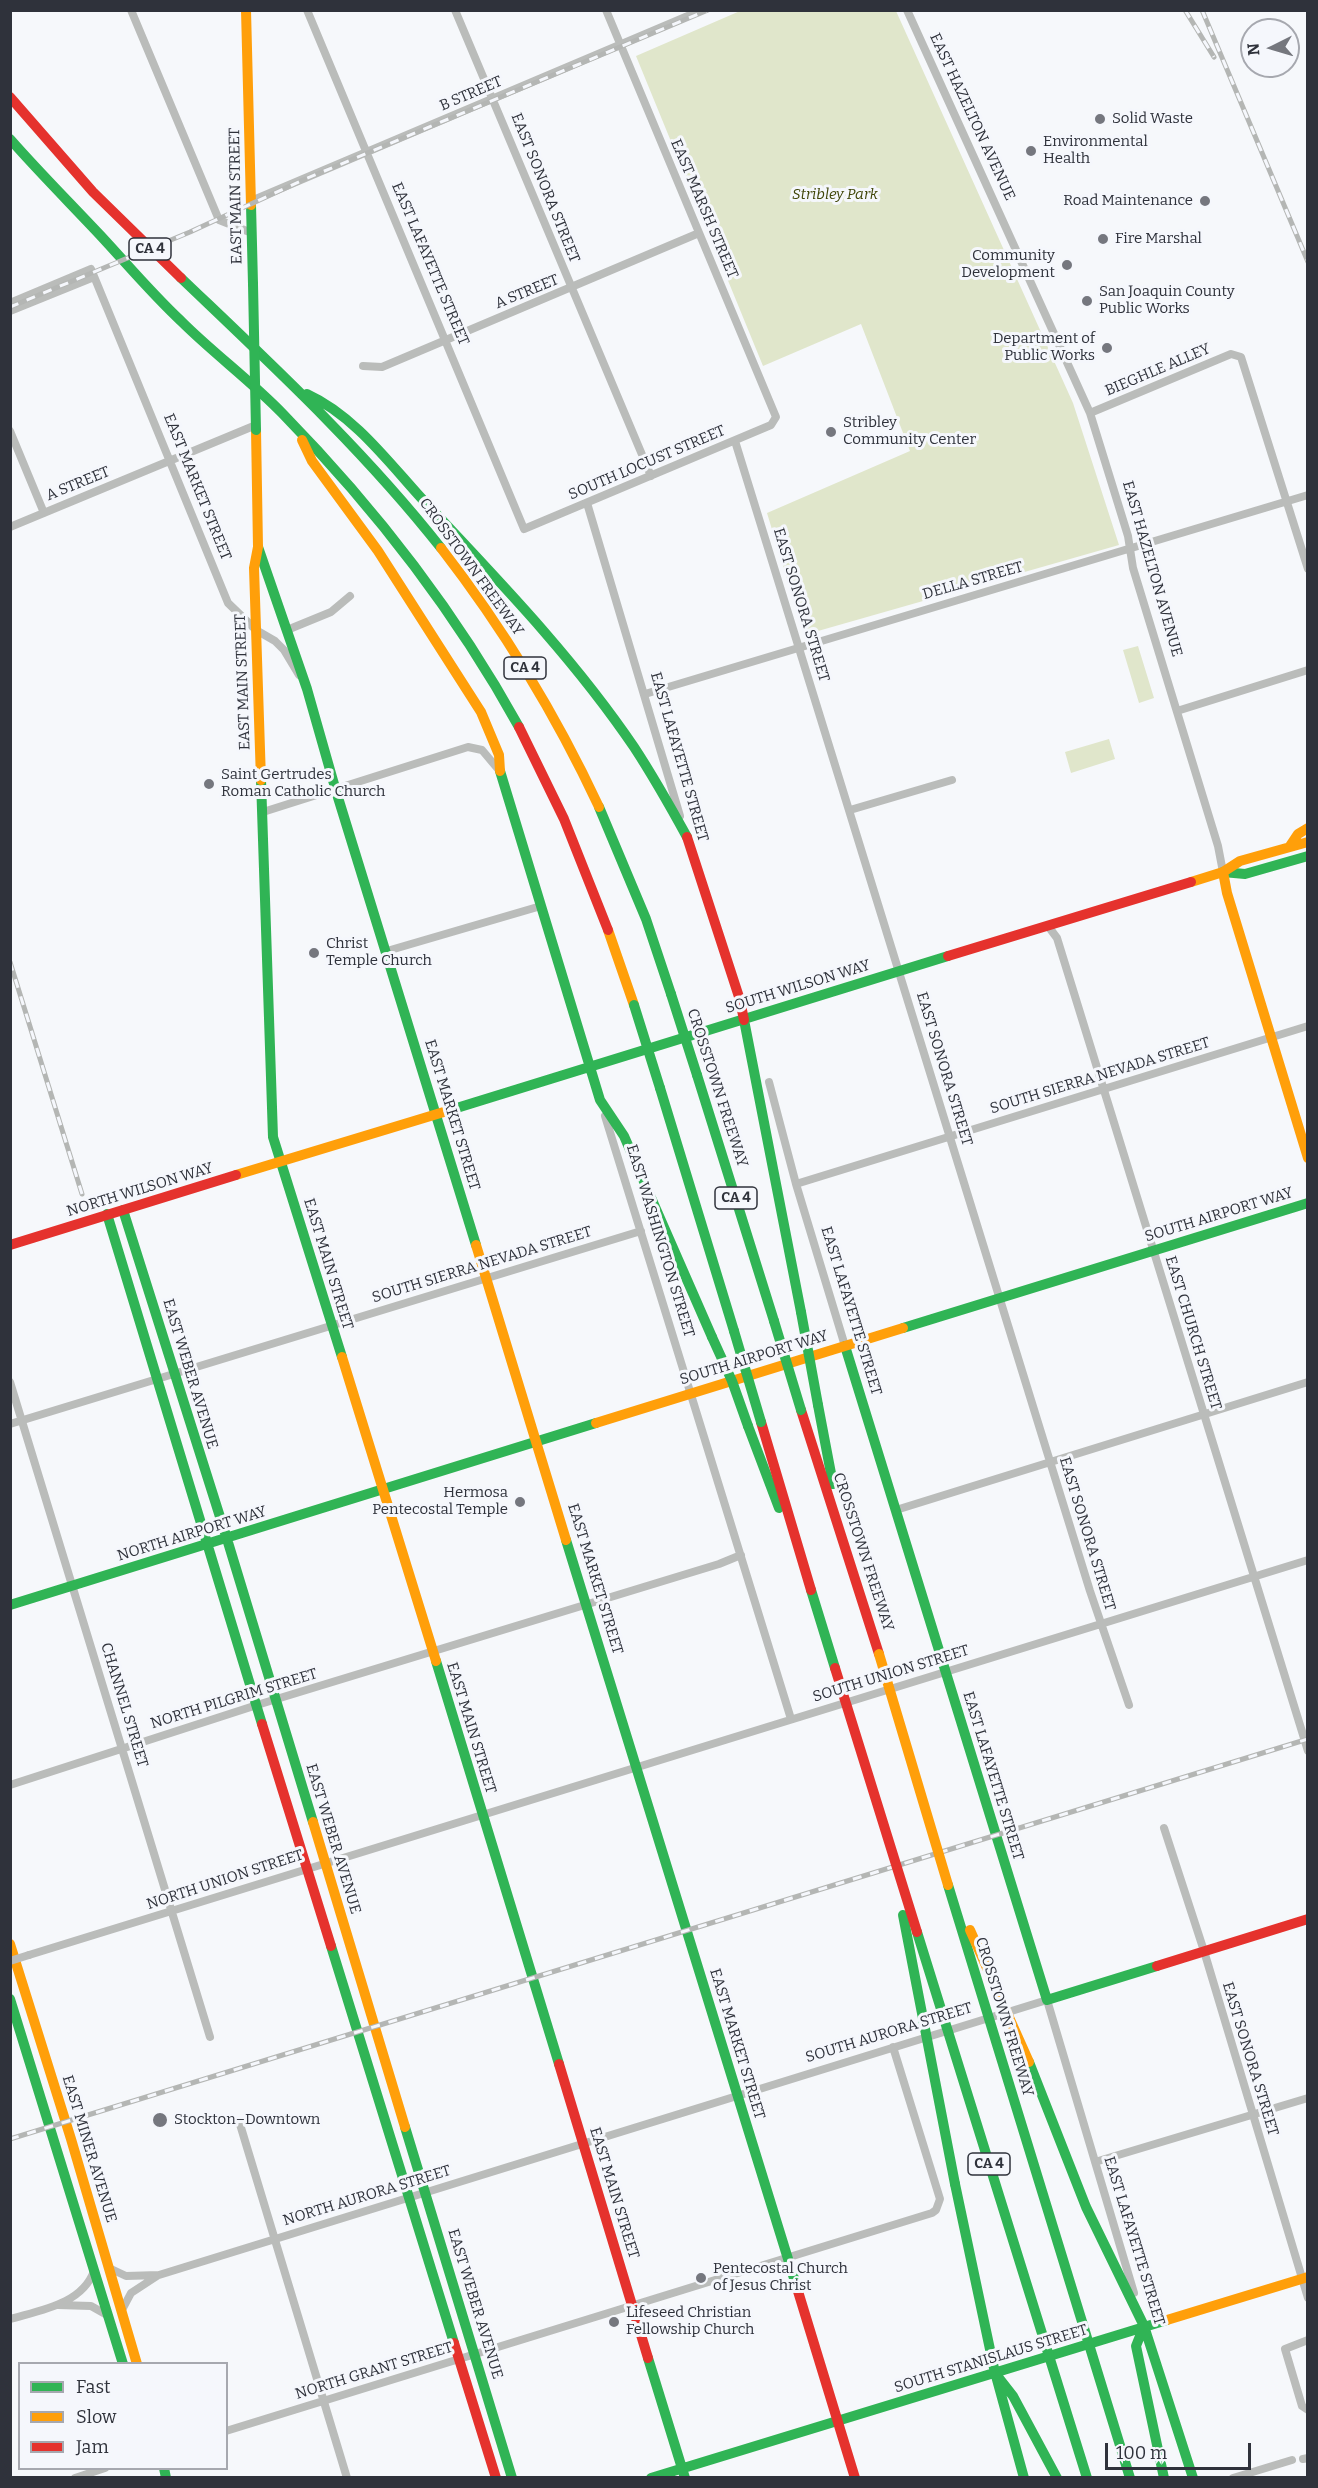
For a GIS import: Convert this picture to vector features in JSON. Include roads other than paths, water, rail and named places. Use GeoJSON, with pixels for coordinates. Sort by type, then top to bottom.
{"type":"FeatureCollection","features":[{"type":"Feature","properties":{"kind":"main road","name":"EAST MAIN STREET"},"geometry":{"type":"LineString","coordinates":[[246,10],[258,547],[254,568],[273,1137],[279,1164],[332,1326],[684,2473]]}},
{"type":"Feature","properties":{"kind":"main road","name":"CROSSTOWN FREEWAY"},"geometry":{"type":"LineString","coordinates":[[10,97],[57,153],[128,228],[363,455],[430,534],[494,619],[552,712],[595,796],[627,869],[697,1075],[801,1410],[842,1533],[1036,2176],[1130,2478]]}},
{"type":"Feature","properties":{"kind":"main road","name":"CA 4"},"geometry":{"type":"LineString","coordinates":[[10,139],[73,210],[204,344],[294,425],[385,528],[471,644],[516,721],[562,812],[605,915],[634,1005],[890,1851],[1087,2478]]}},
{"type":"Feature","properties":{"kind":"main road"},"geometry":{"type":"LineString","coordinates":[[299,391],[322,400],[384,455],[429,507],[516,598],[573,665],[640,756],[672,807],[687,837]]}},
{"type":"Feature","properties":{"kind":"main road","name":"EAST WASHINGTON STREET"},"geometry":{"type":"LineString","coordinates":[[294,425],[312,461],[378,551],[481,712],[499,755],[500,771],[600,1100]]}},
{"type":"Feature","properties":{"kind":"main road","name":"EAST MARKET STREET"},"geometry":{"type":"LineString","coordinates":[[258,547],[307,689],[336,790],[855,2478]]}},
{"type":"Feature","properties":{"kind":"main road"},"geometry":{"type":"LineString","coordinates":[[1290,846],[1298,834],[1308,828]]}},
{"type":"Feature","properties":{"kind":"main road","name":"EAST LAFAYETTE STREET"},"geometry":{"type":"LineString","coordinates":[[687,837],[740,1000],[842,1533]]}},
{"type":"Feature","properties":{"kind":"main road","name":"SOUTH WILSON WAY"},"geometry":{"type":"LineString","coordinates":[[279,1164],[1223,872],[1240,861],[1308,842]]}},
{"type":"Feature","properties":{"kind":"main road","name":"SOUTH WILSON WAY"},"geometry":{"type":"LineString","coordinates":[[1223,872],[1245,874],[1308,856]]}},
{"type":"Feature","properties":{"kind":"main road"},"geometry":{"type":"LineString","coordinates":[[1294,860],[1308,861]]}},
{"type":"Feature","properties":{"kind":"main road","name":"EAST HAZELTON AVENUE"},"geometry":{"type":"LineString","coordinates":[[1223,872],[1227,893],[1308,1158]]}},
{"type":"Feature","properties":{"kind":"main road"},"geometry":{"type":"LineString","coordinates":[[600,1100],[624,1136],[712,1337],[770,1488],[801,1555]]}},
{"type":"Feature","properties":{"kind":"main road","name":"NORTH WILSON WAY"},"geometry":{"type":"LineString","coordinates":[[10,1245],[279,1164]]}},
{"type":"Feature","properties":{"kind":"main road","name":"SOUTH AIRPORT WAY"},"geometry":{"type":"LineString","coordinates":[[382,1489],[1308,1203]]}},
{"type":"Feature","properties":{"kind":"main road","name":"EAST WEBER AVENUE"},"geometry":{"type":"LineString","coordinates":[[123,1210],[227,1539],[512,2478]]}},
{"type":"Feature","properties":{"kind":"main road","name":"EAST WEBER AVENUE"},"geometry":{"type":"LineString","coordinates":[[107,1214],[306,1868],[496,2478]]}},
{"type":"Feature","properties":{"kind":"main road","name":"EAST LAFAYETTE STREET"},"geometry":{"type":"LineString","coordinates":[[845,1346],[1047,2000]]}},
{"type":"Feature","properties":{"kind":"main road","name":"NORTH AIRPORT WAY"},"geometry":{"type":"LineString","coordinates":[[10,1605],[207,1546],[382,1489]]}},
{"type":"Feature","properties":{"kind":"main road"},"geometry":{"type":"LineString","coordinates":[[890,1851],[955,2184],[995,2373],[1024,2478]]}},
{"type":"Feature","properties":{"kind":"main road"},"geometry":{"type":"LineString","coordinates":[[947,1879],[1029,2062],[1086,2207],[1144,2326],[1136,2346],[1164,2478]]}},
{"type":"Feature","properties":{"kind":"main road","name":"SOUTH AURORA STREET"},"geometry":{"type":"LineString","coordinates":[[1047,2000],[1308,1919]]}},
{"type":"Feature","properties":{"kind":"main road","name":"EAST MINER AVENUE"},"geometry":{"type":"LineString","coordinates":[[10,1944],[71,2139],[136,2362]]}},
{"type":"Feature","properties":{"kind":"main road","name":"EAST MINER AVENUE"},"geometry":{"type":"LineString","coordinates":[[10,1999],[122,2362]]}},
{"type":"Feature","properties":{"kind":"main road","name":"SOUTH STANISLAUS STREET"},"geometry":{"type":"LineString","coordinates":[[651,2478],[684,2473],[838,2422],[1305,2277]]}},
{"type":"Feature","properties":{"kind":"main road","name":"EAST LAFAYETTE STREET"},"geometry":{"type":"LineString","coordinates":[[1144,2326],[1193,2478]]}},
{"type":"Feature","properties":{"kind":"main road"},"geometry":{"type":"LineString","coordinates":[[995,2373],[1013,2396],[1056,2478]]}},
{"type":"Feature","properties":{"kind":"street"},"geometry":{"type":"LineString","coordinates":[[131,10],[219,220],[252,233]]}},
{"type":"Feature","properties":{"kind":"street","name":"EAST LAFAYETTE STREET"},"geometry":{"type":"LineString","coordinates":[[307,10],[524,529]]}},
{"type":"Feature","properties":{"kind":"street","name":"EAST SONORA STREET"},"geometry":{"type":"LineString","coordinates":[[455,10],[651,476]]}},
{"type":"Feature","properties":{"kind":"street","name":"EAST MARSH STREET"},"geometry":{"type":"LineString","coordinates":[[606,10],[776,417]]}},
{"type":"Feature","properties":{"kind":"street","name":"B STREET"},"geometry":{"type":"LineString","coordinates":[[251,201],[702,10]]}},
{"type":"Feature","properties":{"kind":"street","name":"EAST HAZELTON AVENUE"},"geometry":{"type":"LineString","coordinates":[[907,10],[1090,413],[1128,536],[1133,568],[1218,846],[1223,872]]}},
{"type":"Feature","properties":{"kind":"street","name":"A STREET"},"geometry":{"type":"LineString","coordinates":[[363,366],[382,367],[699,233]]}},
{"type":"Feature","properties":{"kind":"street"},"geometry":{"type":"LineString","coordinates":[[10,303],[92,273]]}},
{"type":"Feature","properties":{"kind":"street"},"geometry":{"type":"LineString","coordinates":[[10,311],[92,273]]}},
{"type":"Feature","properties":{"kind":"street","name":"EAST MARKET STREET"},"geometry":{"type":"LineString","coordinates":[[92,273],[228,603],[256,630],[284,650],[307,689]]}},
{"type":"Feature","properties":{"kind":"street","name":"BIEGHLE ALLEY"},"geometry":{"type":"LineString","coordinates":[[1090,413],[1231,354],[1237,355],[1242,360],[1287,502]]}},
{"type":"Feature","properties":{"kind":"street","name":"SOUTH LOCUST STREET"},"geometry":{"type":"LineString","coordinates":[[524,529],[771,425],[776,417]]}},
{"type":"Feature","properties":{"kind":"street","name":"A STREET"},"geometry":{"type":"LineString","coordinates":[[10,527],[255,427]]}},
{"type":"Feature","properties":{"kind":"street"},"geometry":{"type":"LineString","coordinates":[[10,431],[44,513]]}},
{"type":"Feature","properties":{"kind":"street","name":"EAST SONORA STREET"},"geometry":{"type":"LineString","coordinates":[[735,441],[1101,1624],[1129,1705]]}},
{"type":"Feature","properties":{"kind":"street","name":"DELLA STREET"},"geometry":{"type":"LineString","coordinates":[[645,694],[1308,495]]}},
{"type":"Feature","properties":{"kind":"street"},"geometry":{"type":"LineString","coordinates":[[1287,502],[1308,569]]}},
{"type":"Feature","properties":{"kind":"street","name":"EAST LAFAYETTE STREET"},"geometry":{"type":"LineString","coordinates":[[587,503],[687,837]]}},
{"type":"Feature","properties":{"kind":"street"},"geometry":{"type":"LineString","coordinates":[[287,630],[332,612],[350,596]]}},
{"type":"Feature","properties":{"kind":"street"},"geometry":{"type":"LineString","coordinates":[[1177,711],[1308,670]]}},
{"type":"Feature","properties":{"kind":"street"},"geometry":{"type":"LineString","coordinates":[[263,812],[468,747],[482,750],[500,771]]}},
{"type":"Feature","properties":{"kind":"street"},"geometry":{"type":"LineString","coordinates":[[850,810],[952,780]]}},
{"type":"Feature","properties":{"kind":"street"},"geometry":{"type":"LineString","coordinates":[[387,951],[541,906]]}},
{"type":"Feature","properties":{"kind":"street","name":"EAST CHURCH STREET"},"geometry":{"type":"LineString","coordinates":[[1048,926],[1057,938],[1308,1751]]}},
{"type":"Feature","properties":{"kind":"street","name":"SOUTH SIERRA NEVADA STREET"},"geometry":{"type":"LineString","coordinates":[[796,1184],[1308,1026]]}},
{"type":"Feature","properties":{"kind":"street","name":"EAST LAFAYETTE STREET"},"geometry":{"type":"LineString","coordinates":[[769,1082],[796,1184],[845,1346]]}},
{"type":"Feature","properties":{"kind":"street","name":"EAST WASHINGTON STREET"},"geometry":{"type":"LineString","coordinates":[[600,1100],[791,1719]]}},
{"type":"Feature","properties":{"kind":"street","name":"SOUTH SIERRA NEVADA STREET"},"geometry":{"type":"LineString","coordinates":[[10,1424],[641,1231]]}},
{"type":"Feature","properties":{"kind":"street","name":"CHANNEL STREET"},"geometry":{"type":"LineString","coordinates":[[10,1382],[210,2037]]}},
{"type":"Feature","properties":{"kind":"street"},"geometry":{"type":"LineString","coordinates":[[896,1510],[1308,1382]]}},
{"type":"Feature","properties":{"kind":"street","name":"NORTH PILGRIM STREET"},"geometry":{"type":"LineString","coordinates":[[10,1785],[123,1747],[587,1605],[741,1555]]}},
{"type":"Feature","properties":{"kind":"street","name":"SOUTH UNION STREET"},"geometry":{"type":"LineString","coordinates":[[482,1815],[1308,1560]]}},
{"type":"Feature","properties":{"kind":"street","name":"NORTH UNION STREET"},"geometry":{"type":"LineString","coordinates":[[10,1961],[482,1815]]}},
{"type":"Feature","properties":{"kind":"street","name":"EAST SONORA STREET"},"geometry":{"type":"LineString","coordinates":[[1164,1828],[1204,1951],[1252,2115],[1305,2277],[1308,2298]]}},
{"type":"Feature","properties":{"kind":"street","name":"EAST LAFAYETTE STREET"},"geometry":{"type":"LineString","coordinates":[[1047,2000],[1144,2326]]}},
{"type":"Feature","properties":{"kind":"street","name":"SOUTH AURORA STREET"},"geometry":{"type":"LineString","coordinates":[[583,2143],[1047,2000]]}},
{"type":"Feature","properties":{"kind":"street","name":"NORTH GRANT STREET"},"geometry":{"type":"LineString","coordinates":[[228,2430],[932,2213],[940,2203],[893,2048]]}},
{"type":"Feature","properties":{"kind":"street"},"geometry":{"type":"LineString","coordinates":[[1095,2162],[1308,2098]]}},
{"type":"Feature","properties":{"kind":"street"},"geometry":{"type":"LineString","coordinates":[[239,2121],[347,2478]]}},
{"type":"Feature","properties":{"kind":"street","name":"NORTH AURORA STREET"},"geometry":{"type":"LineString","coordinates":[[121,2312],[124,2302],[134,2291],[159,2275],[583,2143]]}},
{"type":"Feature","properties":{"kind":"street","name":"NORTH AURORA STREET"},"geometry":{"type":"LineString","coordinates":[[108,2267],[126,2276],[159,2275]]}},
{"type":"Feature","properties":{"kind":"street"},"geometry":{"type":"LineString","coordinates":[[10,2319],[58,2305],[83,2290],[94,2271]]}},
{"type":"Feature","properties":{"kind":"street"},"geometry":{"type":"LineString","coordinates":[[58,2305],[91,2306],[107,2315]]}},
{"type":"Feature","properties":{"kind":"street"},"geometry":{"type":"LineString","coordinates":[[1308,2340],[1285,2349],[1302,2406],[1308,2410]]}},
{"type":"Feature","properties":{"kind":"street"},"geometry":{"type":"LineString","coordinates":[[1233,2478],[1292,2460]]}},
{"type":"Feature","properties":{"kind":"street"},"geometry":{"type":"LineString","coordinates":[[75,2478],[102,2470]]}},
{"type":"Feature","properties":{"kind":"railway"},"geometry":{"type":"LineString","coordinates":[[10,307],[190,232],[303,180],[708,10]]}},
{"type":"Feature","properties":{"kind":"railway"},"geometry":{"type":"LineString","coordinates":[[1185,10],[1214,57]]}},
{"type":"Feature","properties":{"kind":"railway"},"geometry":{"type":"LineString","coordinates":[[1202,10],[1308,262]]}},
{"type":"Feature","properties":{"kind":"railway"},"geometry":{"type":"LineString","coordinates":[[10,962],[82,1194]]}},
{"type":"Feature","properties":{"kind":"railway"},"geometry":{"type":"LineString","coordinates":[[10,2139],[1308,1739]]}},
{"type":"Feature","properties":{"kind":"place","name":"Solid Waste"},"geometry":{"type":"Point","coordinates":[1100,119]}},
{"type":"Feature","properties":{"kind":"place","name":"Environmental Health"},"geometry":{"type":"Point","coordinates":[1031,151]}},
{"type":"Feature","properties":{"kind":"place","name":"Road Maintenance"},"geometry":{"type":"Point","coordinates":[1205,201]}},
{"type":"Feature","properties":{"kind":"place","name":"Fire Marshal"},"geometry":{"type":"Point","coordinates":[1103,239]}},
{"type":"Feature","properties":{"kind":"place","name":"Community Development"},"geometry":{"type":"Point","coordinates":[1067,265]}},
{"type":"Feature","properties":{"kind":"place","name":"San Joaquin County Public Works"},"geometry":{"type":"Point","coordinates":[1087,301]}},
{"type":"Feature","properties":{"kind":"place","name":"Department of Public Works"},"geometry":{"type":"Point","coordinates":[1107,348]}},
{"type":"Feature","properties":{"kind":"place","name":"Stribley Community Center"},"geometry":{"type":"Point","coordinates":[831,432]}},
{"type":"Feature","properties":{"kind":"place","name":"Saint Gertrudes Roman Catholic Church"},"geometry":{"type":"Point","coordinates":[209,784]}},
{"type":"Feature","properties":{"kind":"place","name":"Christ Temple Church"},"geometry":{"type":"Point","coordinates":[314,953]}},
{"type":"Feature","properties":{"kind":"place","name":"Hermosa Pentecostal Temple"},"geometry":{"type":"Point","coordinates":[520,1502]}},
{"type":"Feature","properties":{"kind":"place","name":"Stockton–Downtown"},"geometry":{"type":"Point","coordinates":[160,2120]}},
{"type":"Feature","properties":{"kind":"place","name":"Pentecostal Church of Jesus Christ"},"geometry":{"type":"Point","coordinates":[701,2278]}},
{"type":"Feature","properties":{"kind":"place","name":"Lifeseed Christian Fellowship Church"},"geometry":{"type":"Point","coordinates":[614,2322]}},
{"type":"Feature","properties":{"kind":"park label","name":"Stribley Park"},"geometry":{"type":"Point","coordinates":[835,195]}}]}
